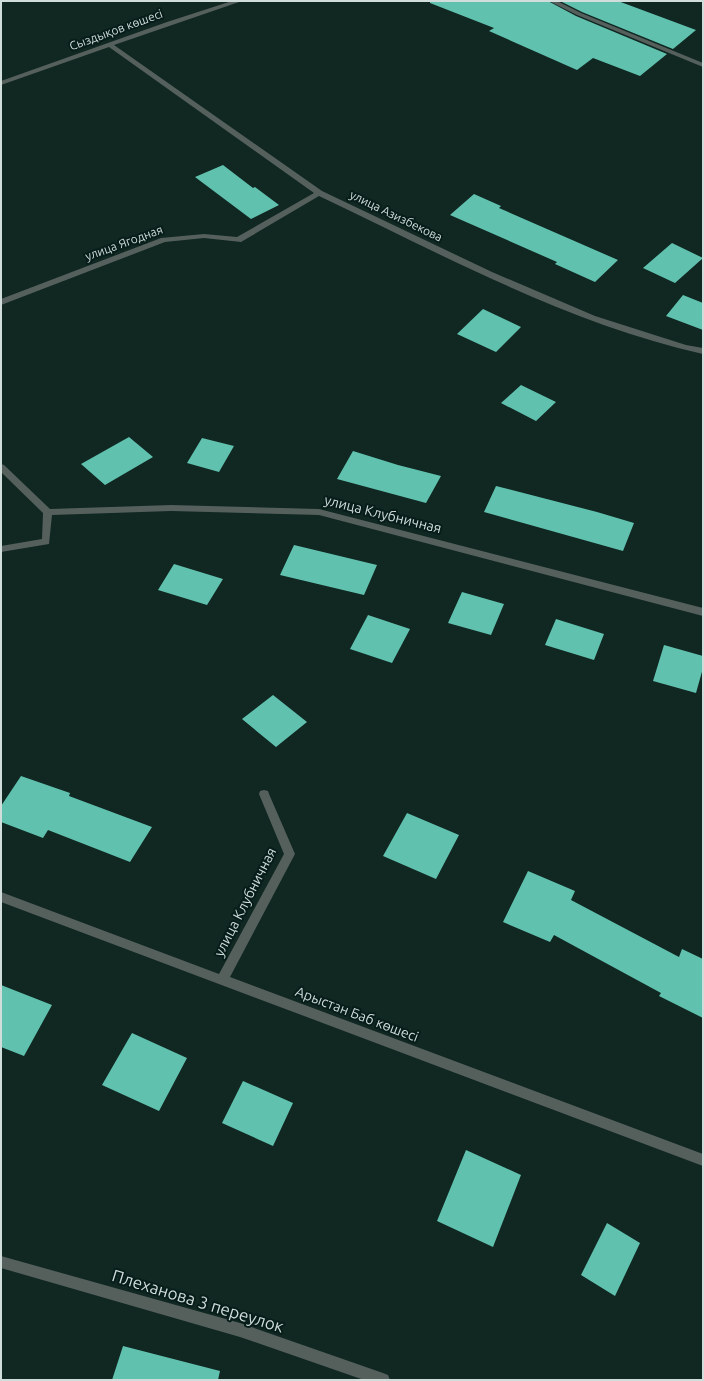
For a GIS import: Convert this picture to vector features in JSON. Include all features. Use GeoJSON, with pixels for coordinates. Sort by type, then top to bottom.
{"type":"FeatureCollection","features":[{"type":"Feature","properties":{"kind":"street","name":"Сыздықов көшесі"},"geometry":{"type":"LineString","coordinates":[[1,83],[169,22],[239,1]]}},
{"type":"Feature","properties":{"kind":"street"},"geometry":{"type":"LineString","coordinates":[[552,1],[578,14],[703,64]]}},
{"type":"Feature","properties":{"kind":"street","name":"улица Азизбекова"},"geometry":{"type":"LineString","coordinates":[[109,44],[319,193],[489,274],[592,318],[685,347],[703,351]]}},
{"type":"Feature","properties":{"kind":"street","name":"улица Ягодная"},"geometry":{"type":"LineString","coordinates":[[1,302],[164,240],[204,236],[238,240],[319,193]]}},
{"type":"Feature","properties":{"kind":"street"},"geometry":{"type":"LineString","coordinates":[[1,467],[48,512],[46,542],[1,549]]}},
{"type":"Feature","properties":{"kind":"street","name":"улица Клубничная"},"geometry":{"type":"LineString","coordinates":[[48,512],[171,508],[318,512],[703,612]]}},
{"type":"Feature","properties":{"kind":"street","name":"улица Клубничная"},"geometry":{"type":"LineString","coordinates":[[222,980],[290,854],[264,794]]}},
{"type":"Feature","properties":{"kind":"street","name":"Арыстан Баб көшесі"},"geometry":{"type":"LineString","coordinates":[[1,897],[703,1160]]}},
{"type":"Feature","properties":{"kind":"street","name":"Плеханова 3 переулок"},"geometry":{"type":"LineString","coordinates":[[1,1262],[240,1330],[383,1380]]}},
{"type":"Feature","properties":{"kind":"building"},"geometry":{"type":"Polygon","coordinates":[[[430,1],[548,1],[576,16],[667,54],[640,76],[593,58],[577,70],[489,31],[494,28],[430,3],[430,1]]]}},
{"type":"Feature","properties":{"kind":"building"},"geometry":{"type":"Polygon","coordinates":[[[560,1],[618,1],[696,30],[673,49],[582,12],[560,1]]]}},
{"type":"Feature","properties":{"kind":"building"},"geometry":{"type":"Polygon","coordinates":[[[223,165],[253,188],[255,187],[279,205],[251,219],[195,177],[223,165]]]}},
{"type":"Feature","properties":{"kind":"building"},"geometry":{"type":"Polygon","coordinates":[[[474,194],[501,206],[499,208],[618,260],[595,282],[555,264],[557,262],[450,215],[474,194]]]}},
{"type":"Feature","properties":{"kind":"building"},"geometry":{"type":"Polygon","coordinates":[[[672,243],[703,258],[675,283],[643,268],[672,243]]]}},
{"type":"Feature","properties":{"kind":"building"},"geometry":{"type":"Polygon","coordinates":[[[683,295],[703,303],[703,330],[666,316],[683,295]]]}},
{"type":"Feature","properties":{"kind":"building"},"geometry":{"type":"Polygon","coordinates":[[[483,309],[521,327],[496,352],[457,334],[483,309]]]}},
{"type":"Feature","properties":{"kind":"building"},"geometry":{"type":"Polygon","coordinates":[[[521,385],[556,402],[536,421],[501,403],[521,385]]]}},
{"type":"Feature","properties":{"kind":"building"},"geometry":{"type":"Polygon","coordinates":[[[129,437],[153,457],[105,485],[81,464],[129,437]]]}},
{"type":"Feature","properties":{"kind":"building"},"geometry":{"type":"Polygon","coordinates":[[[202,438],[234,446],[219,472],[187,463],[202,438]]]}},
{"type":"Feature","properties":{"kind":"building"},"geometry":{"type":"Polygon","coordinates":[[[353,451],[441,476],[426,503],[337,479],[353,451]]]}},
{"type":"Feature","properties":{"kind":"building"},"geometry":{"type":"Polygon","coordinates":[[[496,486],[634,523],[623,551],[484,512],[496,486]]]}},
{"type":"Feature","properties":{"kind":"building"},"geometry":{"type":"Polygon","coordinates":[[[294,545],[377,565],[364,595],[280,575],[294,545]]]}},
{"type":"Feature","properties":{"kind":"building"},"geometry":{"type":"Polygon","coordinates":[[[174,564],[223,579],[207,605],[158,590],[174,564]]]}},
{"type":"Feature","properties":{"kind":"building"},"geometry":{"type":"Polygon","coordinates":[[[462,592],[504,604],[491,635],[448,623],[462,592]]]}},
{"type":"Feature","properties":{"kind":"building"},"geometry":{"type":"Polygon","coordinates":[[[368,615],[410,629],[392,663],[350,649],[368,615]]]}},
{"type":"Feature","properties":{"kind":"building"},"geometry":{"type":"Polygon","coordinates":[[[556,619],[604,634],[594,660],[545,645],[556,619]]]}},
{"type":"Feature","properties":{"kind":"building"},"geometry":{"type":"Polygon","coordinates":[[[664,645],[703,656],[703,668],[696,693],[653,681],[664,645]]]}},
{"type":"Feature","properties":{"kind":"building"},"geometry":{"type":"Polygon","coordinates":[[[273,695],[307,722],[276,747],[242,719],[273,695]]]}},
{"type":"Feature","properties":{"kind":"building"},"geometry":{"type":"Polygon","coordinates":[[[21,776],[70,793],[69,796],[152,827],[130,862],[48,830],[43,838],[1,822],[1,806],[21,776]]]}},
{"type":"Feature","properties":{"kind":"building"},"geometry":{"type":"Polygon","coordinates":[[[407,813],[459,835],[436,879],[383,856],[407,813]]]}},
{"type":"Feature","properties":{"kind":"building"},"geometry":{"type":"Polygon","coordinates":[[[528,871],[575,891],[571,900],[679,957],[682,949],[703,959],[703,1018],[659,996],[661,993],[554,935],[550,942],[503,922],[528,871]]]}},
{"type":"Feature","properties":{"kind":"building"},"geometry":{"type":"Polygon","coordinates":[[[1,985],[52,1005],[24,1056],[1,1047],[1,985]]]}},
{"type":"Feature","properties":{"kind":"building"},"geometry":{"type":"Polygon","coordinates":[[[132,1033],[187,1058],[159,1111],[102,1085],[132,1033]]]}},
{"type":"Feature","properties":{"kind":"building"},"geometry":{"type":"Polygon","coordinates":[[[243,1081],[293,1103],[273,1146],[222,1123],[243,1081]]]}},
{"type":"Feature","properties":{"kind":"building"},"geometry":{"type":"Polygon","coordinates":[[[466,1150],[521,1175],[493,1247],[437,1221],[466,1150]]]}},
{"type":"Feature","properties":{"kind":"building"},"geometry":{"type":"Polygon","coordinates":[[[607,1223],[640,1243],[615,1296],[581,1275],[607,1223]]]}},
{"type":"Feature","properties":{"kind":"building"},"geometry":{"type":"Polygon","coordinates":[[[123,1346],[220,1371],[218,1380],[112,1380],[123,1346]]]}}]}
